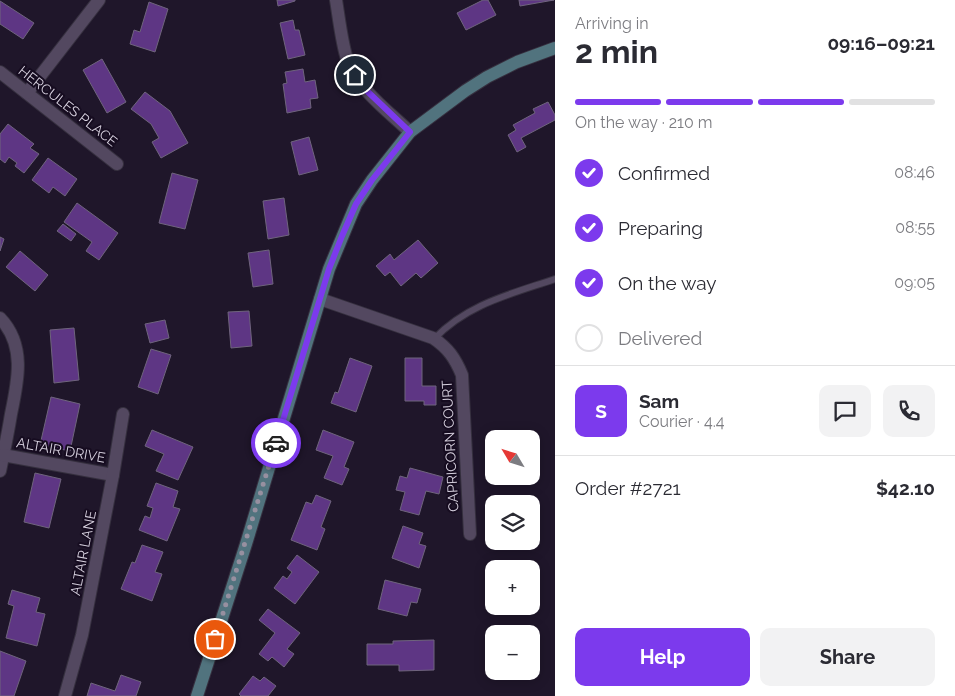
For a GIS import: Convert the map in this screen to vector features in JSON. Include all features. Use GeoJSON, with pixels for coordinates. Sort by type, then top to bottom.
{"type":"FeatureCollection","features":[{"type":"Feature","properties":{"kind":"street"},"geometry":{"type":"LineString","coordinates":[[26,93],[99,0]]}},
{"type":"Feature","properties":{"kind":"street"},"geometry":{"type":"LineString","coordinates":[[336,0],[348,60],[355,75],[367,91],[410,132]]}},
{"type":"Feature","properties":{"kind":"street"},"geometry":{"type":"LineString","coordinates":[[196,696],[246,544],[332,261],[356,204],[372,180],[410,132],[487,77],[517,62],[555,48]]}},
{"type":"Feature","properties":{"kind":"street","name":"HERCULES PLACE"},"geometry":{"type":"LineString","coordinates":[[0,72],[117,164]]}},
{"type":"Feature","properties":{"kind":"street","name":"CAPRICORN COURT"},"geometry":{"type":"LineString","coordinates":[[320,299],[415,330],[446,347],[456,361],[462,375],[470,534]]}},
{"type":"Feature","properties":{"kind":"street","name":"ALTAIR DRIVE"},"geometry":{"type":"LineString","coordinates":[[0,318],[14,339],[19,361],[19,379],[0,471]]}},
{"type":"Feature","properties":{"kind":"street","name":"ALTAIR LANE"},"geometry":{"type":"LineString","coordinates":[[65,696],[82,635],[123,414]]}},
{"type":"Feature","properties":{"kind":"street","name":"ALTAIR DRIVE"},"geometry":{"type":"LineString","coordinates":[[3,455],[113,475]]}},
{"type":"Feature","properties":{"kind":"lane"},"geometry":{"type":"LineString","coordinates":[[434,339],[452,322],[474,309],[555,279]]}},
{"type":"Feature","properties":{"kind":"building"},"geometry":{"type":"Polygon","coordinates":[[[277,0],[295,0],[295,1],[278,6],[277,0]]]}},
{"type":"Feature","properties":{"kind":"building"},"geometry":{"type":"Polygon","coordinates":[[[483,0],[488,0],[496,15],[466,30],[457,13],[483,0]]]}},
{"type":"Feature","properties":{"kind":"building"},"geometry":{"type":"Polygon","coordinates":[[[519,0],[554,0],[520,6],[519,0]]]}},
{"type":"Feature","properties":{"kind":"building"},"geometry":{"type":"Polygon","coordinates":[[[0,1],[34,23],[23,39],[0,24],[0,1]]]}},
{"type":"Feature","properties":{"kind":"building"},"geometry":{"type":"Polygon","coordinates":[[[149,2],[168,9],[155,52],[130,44],[134,30],[140,32],[149,2]]]}},
{"type":"Feature","properties":{"kind":"building"},"geometry":{"type":"Polygon","coordinates":[[[293,20],[295,30],[299,30],[305,55],[288,59],[280,23],[293,20]]]}},
{"type":"Feature","properties":{"kind":"building"},"geometry":{"type":"Polygon","coordinates":[[[102,59],[126,102],[107,113],[83,70],[102,59]]]}},
{"type":"Feature","properties":{"kind":"building"},"geometry":{"type":"Polygon","coordinates":[[[303,69],[305,82],[315,80],[318,98],[310,99],[311,108],[287,113],[283,84],[287,83],[285,72],[303,69]]]}},
{"type":"Feature","properties":{"kind":"building"},"geometry":{"type":"Polygon","coordinates":[[[145,92],[170,111],[188,143],[161,158],[152,142],[159,138],[151,124],[131,109],[145,92]]]}},
{"type":"Feature","properties":{"kind":"building"},"geometry":{"type":"Polygon","coordinates":[[[548,102],[555,115],[555,120],[521,138],[526,147],[517,152],[508,135],[516,130],[513,125],[535,113],[533,109],[548,102]]]}},
{"type":"Feature","properties":{"kind":"building"},"geometry":{"type":"Polygon","coordinates":[[[8,124],[34,144],[30,148],[39,154],[24,173],[15,166],[17,163],[9,157],[5,163],[0,159],[0,134],[8,124]]]}},
{"type":"Feature","properties":{"kind":"building"},"geometry":{"type":"Polygon","coordinates":[[[309,137],[318,170],[299,175],[291,142],[309,137]]]}},
{"type":"Feature","properties":{"kind":"building"},"geometry":{"type":"Polygon","coordinates":[[[48,158],[77,179],[65,196],[53,187],[49,193],[32,180],[48,158]]]}},
{"type":"Feature","properties":{"kind":"building"},"geometry":{"type":"Polygon","coordinates":[[[172,173],[198,180],[185,229],[159,223],[172,173]]]}},
{"type":"Feature","properties":{"kind":"building"},"geometry":{"type":"Polygon","coordinates":[[[284,198],[289,235],[268,239],[263,201],[284,198]]]}},
{"type":"Feature","properties":{"kind":"building"},"geometry":{"type":"Polygon","coordinates":[[[77,203],[118,233],[99,260],[86,251],[92,242],[64,222],[77,203]]]}},
{"type":"Feature","properties":{"kind":"building"},"geometry":{"type":"Polygon","coordinates":[[[63,224],[76,234],[71,241],[57,231],[63,224]]]}},
{"type":"Feature","properties":{"kind":"building"},"geometry":{"type":"Polygon","coordinates":[[[0,237],[4,239],[0,251],[0,237]]]}},
{"type":"Feature","properties":{"kind":"building"},"geometry":{"type":"Polygon","coordinates":[[[418,240],[438,263],[421,278],[416,273],[401,286],[390,272],[385,276],[376,266],[390,254],[394,260],[418,240]]]}},
{"type":"Feature","properties":{"kind":"building"},"geometry":{"type":"Polygon","coordinates":[[[269,250],[273,284],[253,287],[248,253],[269,250]]]}},
{"type":"Feature","properties":{"kind":"building"},"geometry":{"type":"Polygon","coordinates":[[[20,251],[48,275],[35,291],[6,267],[20,251]]]}},
{"type":"Feature","properties":{"kind":"building"},"geometry":{"type":"Polygon","coordinates":[[[249,311],[252,346],[231,348],[228,312],[249,311]]]}},
{"type":"Feature","properties":{"kind":"building"},"geometry":{"type":"Polygon","coordinates":[[[165,320],[169,338],[150,343],[145,324],[165,320]]]}},
{"type":"Feature","properties":{"kind":"building"},"geometry":{"type":"Polygon","coordinates":[[[74,328],[79,380],[54,383],[50,330],[74,328]]]}},
{"type":"Feature","properties":{"kind":"building"},"geometry":{"type":"Polygon","coordinates":[[[151,349],[171,355],[158,394],[138,387],[151,349]]]}},
{"type":"Feature","properties":{"kind":"building"},"geometry":{"type":"Polygon","coordinates":[[[350,358],[372,366],[356,412],[331,403],[335,392],[338,393],[350,358]]]}},
{"type":"Feature","properties":{"kind":"building"},"geometry":{"type":"Polygon","coordinates":[[[405,358],[422,358],[422,386],[436,386],[436,405],[424,405],[424,401],[405,401],[405,358]]]}},
{"type":"Feature","properties":{"kind":"building"},"geometry":{"type":"Polygon","coordinates":[[[51,397],[80,404],[70,451],[40,445],[51,397]]]}},
{"type":"Feature","properties":{"kind":"building"},"geometry":{"type":"Polygon","coordinates":[[[152,430],[193,447],[178,480],[156,471],[164,454],[145,446],[152,430]]]}},
{"type":"Feature","properties":{"kind":"building"},"geometry":{"type":"Polygon","coordinates":[[[323,430],[354,442],[344,467],[349,469],[342,485],[324,478],[333,456],[316,450],[323,430]]]}},
{"type":"Feature","properties":{"kind":"building"},"geometry":{"type":"Polygon","coordinates":[[[410,468],[443,477],[439,494],[426,491],[419,515],[400,510],[405,492],[396,490],[400,476],[407,478],[410,468]]]}},
{"type":"Feature","properties":{"kind":"building"},"geometry":{"type":"Polygon","coordinates":[[[35,473],[61,479],[49,528],[24,522],[35,473]]]}},
{"type":"Feature","properties":{"kind":"building"},"geometry":{"type":"Polygon","coordinates":[[[156,483],[178,491],[173,507],[180,509],[167,541],[139,530],[145,516],[150,518],[153,508],[147,506],[156,483]]]}},
{"type":"Feature","properties":{"kind":"building"},"geometry":{"type":"Polygon","coordinates":[[[316,495],[331,501],[321,527],[325,529],[317,550],[291,540],[306,502],[312,504],[316,495]]]}},
{"type":"Feature","properties":{"kind":"building"},"geometry":{"type":"Polygon","coordinates":[[[403,526],[423,533],[419,544],[426,546],[419,568],[392,558],[403,526]]]}},
{"type":"Feature","properties":{"kind":"building"},"geometry":{"type":"Polygon","coordinates":[[[142,545],[163,552],[155,572],[162,574],[152,601],[121,589],[132,562],[135,563],[142,545]]]}},
{"type":"Feature","properties":{"kind":"building"},"geometry":{"type":"Polygon","coordinates":[[[297,555],[319,572],[295,604],[274,588],[283,576],[287,579],[292,572],[287,568],[297,555]]]}},
{"type":"Feature","properties":{"kind":"building"},"geometry":{"type":"Polygon","coordinates":[[[385,580],[421,589],[417,603],[411,602],[407,616],[378,609],[385,580]]]}},
{"type":"Feature","properties":{"kind":"building"},"geometry":{"type":"Polygon","coordinates":[[[12,590],[40,598],[36,612],[45,614],[37,646],[6,638],[14,606],[8,604],[12,590]]]}},
{"type":"Feature","properties":{"kind":"building"},"geometry":{"type":"Polygon","coordinates":[[[268,609],[300,633],[287,649],[294,654],[284,667],[272,657],[268,661],[259,654],[275,633],[259,620],[268,609]]]}},
{"type":"Feature","properties":{"kind":"building"},"geometry":{"type":"Polygon","coordinates":[[[434,640],[434,670],[399,671],[399,665],[367,665],[367,644],[393,644],[393,641],[434,640]]]}},
{"type":"Feature","properties":{"kind":"building"},"geometry":{"type":"Polygon","coordinates":[[[0,651],[26,661],[14,696],[0,696],[0,651]]]}},
{"type":"Feature","properties":{"kind":"building"},"geometry":{"type":"Polygon","coordinates":[[[121,675],[141,682],[136,696],[87,696],[91,683],[115,691],[121,675]]]}},
{"type":"Feature","properties":{"kind":"building"},"geometry":{"type":"Polygon","coordinates":[[[253,676],[260,681],[264,677],[276,686],[268,696],[241,696],[239,694],[253,676]]]}},
{"type":"Feature","properties":{"kind":"way so far"},"geometry":{"type":"LineString","coordinates":[[215,639],[276,443]]}},
{"type":"Feature","properties":{"kind":"route"},"geometry":{"type":"LineString","coordinates":[[276,443],[329,269],[342,236],[356,204],[394,150],[410,132],[367,91],[355,75]]}}]}
